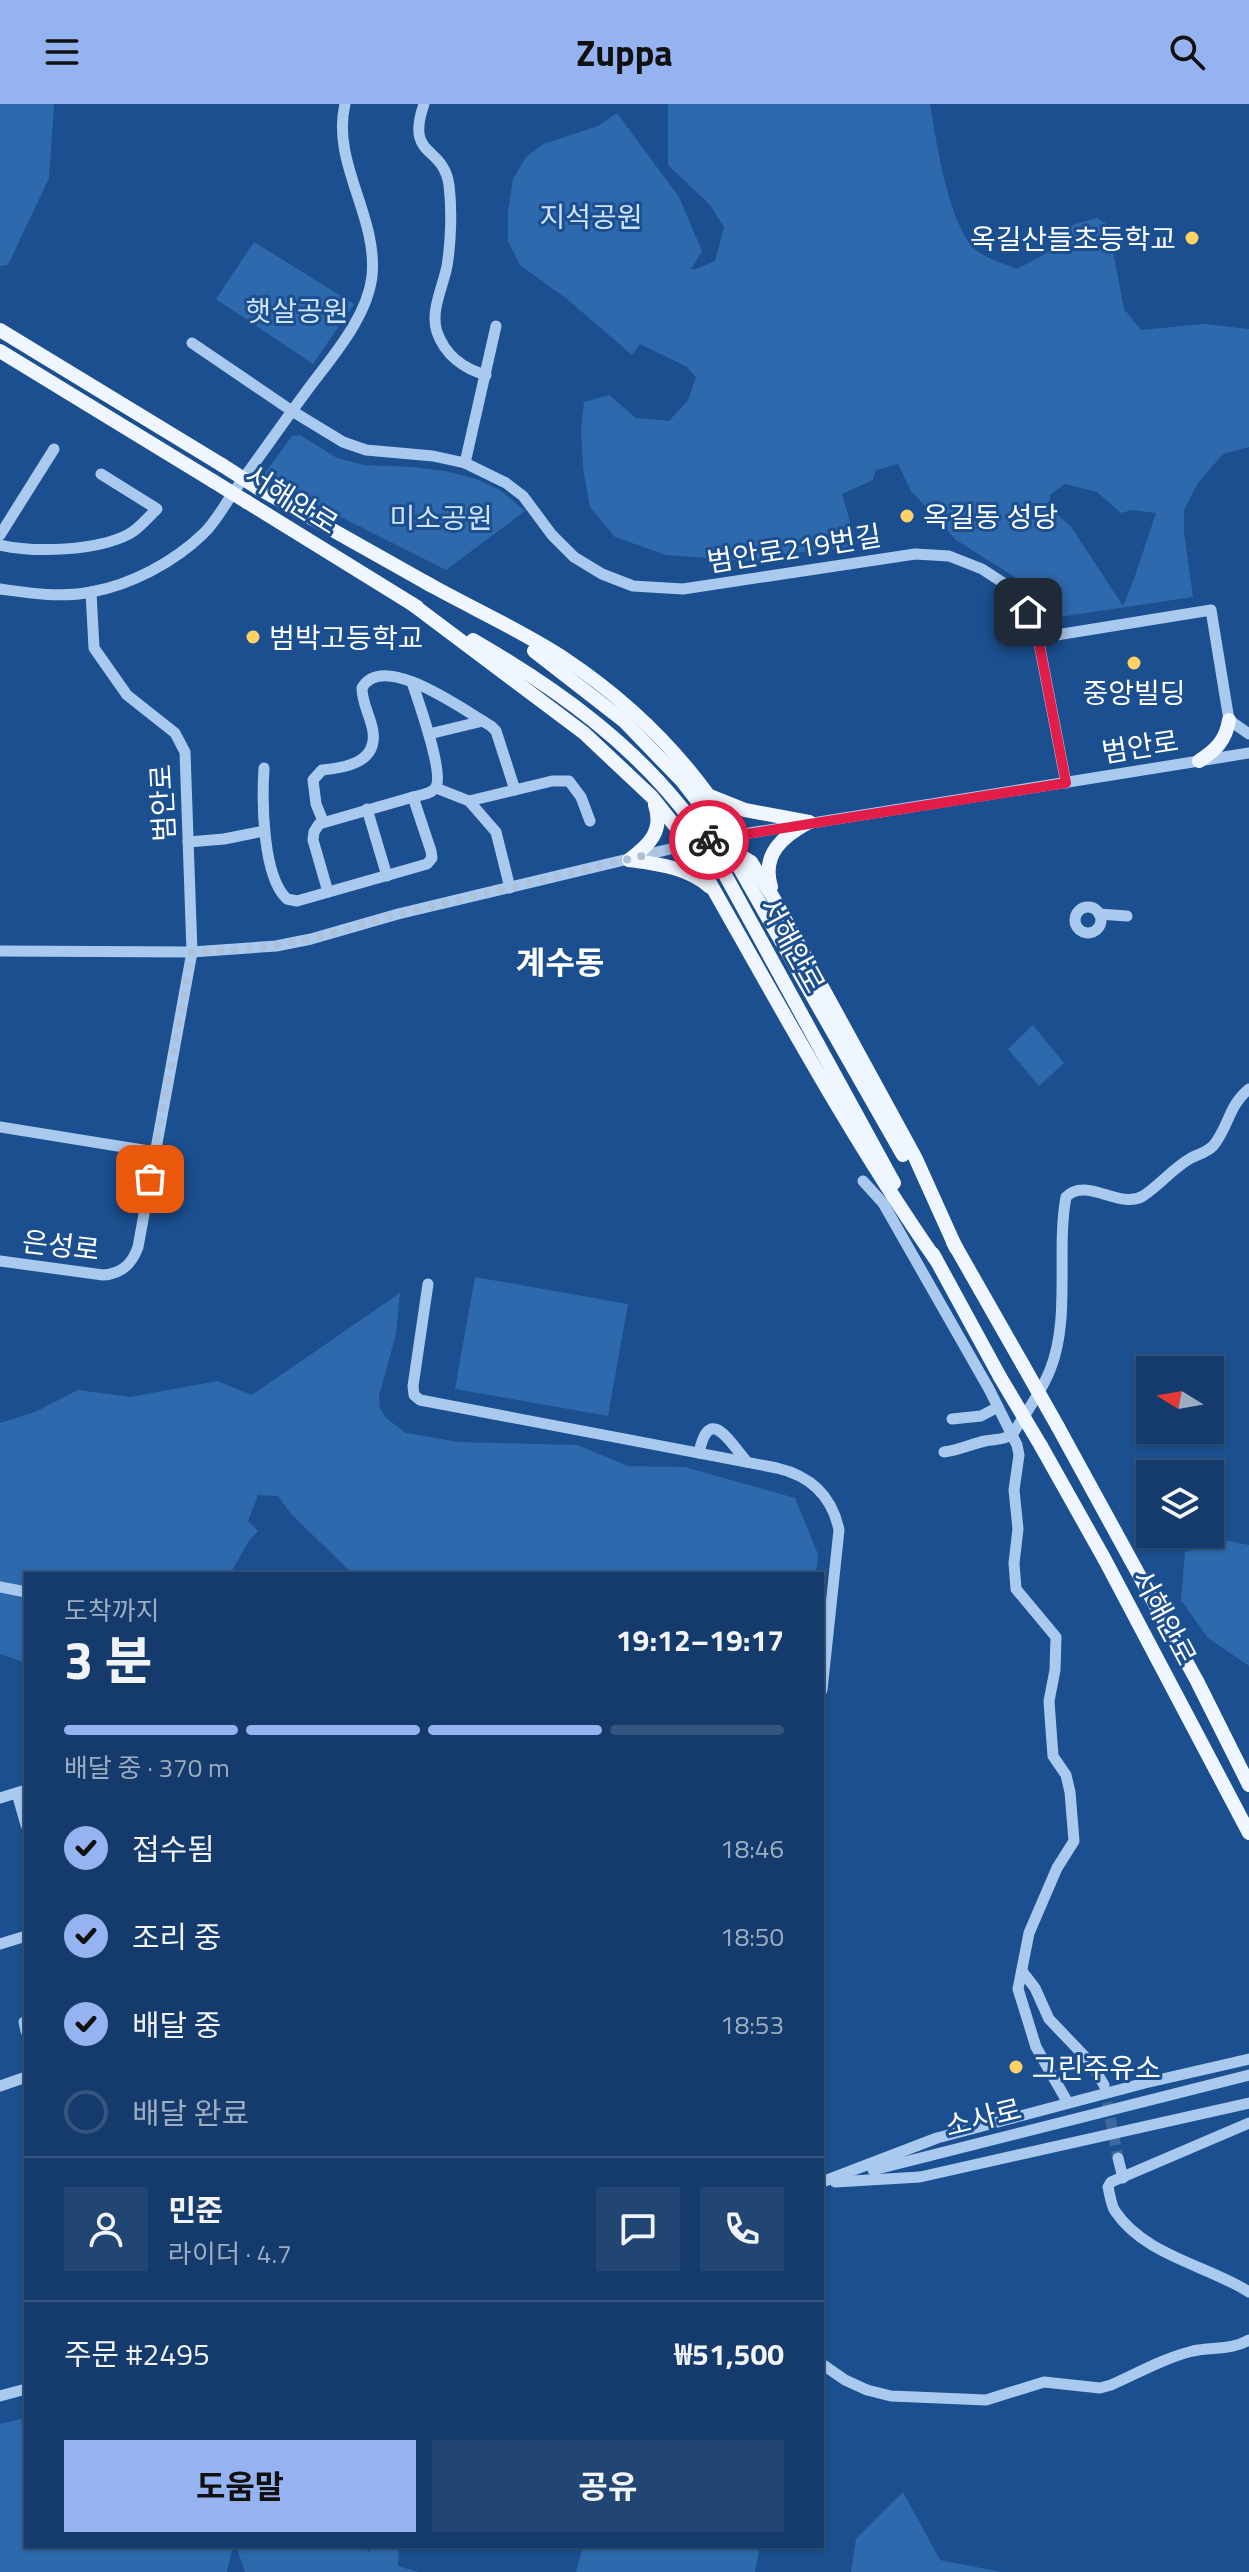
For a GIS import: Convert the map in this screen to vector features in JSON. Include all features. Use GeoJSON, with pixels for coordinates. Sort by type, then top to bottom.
{"type":"FeatureCollection","features":[{"type":"Feature","properties":{"kind":"main road","name":"서해안로"},"geometry":{"type":"LineString","coordinates":[[0,330],[258,488],[425,582],[542,656],[605,704],[682,781],[710,817],[1023,1365],[1183,1654],[1249,1785]]}},
{"type":"Feature","properties":{"kind":"main road","name":"서해안로"},"geometry":{"type":"LineString","coordinates":[[0,351],[526,671],[591,718],[657,777],[694,824],[723,871],[1000,1377],[1105,1560],[1249,1833]]}},
{"type":"Feature","properties":{"kind":"main road"},"geometry":{"type":"LineString","coordinates":[[425,582],[563,658],[603,686],[655,733],[710,796],[724,818],[712,839],[702,869],[841,1115],[895,1202],[936,1260]]}},
{"type":"Feature","properties":{"kind":"main road"},"geometry":{"type":"LineString","coordinates":[[412,604],[584,733],[652,797],[679,831],[712,839],[751,862],[915,1157],[956,1248]]}},
{"type":"Feature","properties":{"kind":"main road"},"geometry":{"type":"LineString","coordinates":[[1199,761],[1223,740],[1229,720]]}},
{"type":"Feature","properties":{"kind":"main road"},"geometry":{"type":"LineString","coordinates":[[710,796],[745,810],[809,822]]}},
{"type":"Feature","properties":{"kind":"main road"},"geometry":{"type":"LineString","coordinates":[[629,860],[656,834],[658,815],[652,797]]}},
{"type":"Feature","properties":{"kind":"main road"},"geometry":{"type":"LineString","coordinates":[[774,899],[768,877],[770,855],[786,838],[809,822]]}},
{"type":"Feature","properties":{"kind":"main road"},"geometry":{"type":"LineString","coordinates":[[629,860],[686,872],[714,889]]}},
{"type":"Feature","properties":{"kind":"street"},"geometry":{"type":"LineString","coordinates":[[0,589],[36,595],[91,592],[139,576],[179,554],[205,532],[292,411],[351,327],[369,294],[373,259],[371,237],[345,150],[342,130],[345,104]]}},
{"type":"Feature","properties":{"kind":"street"},"geometry":{"type":"LineString","coordinates":[[424,104],[417,129],[418,137],[442,166],[449,186],[449,243],[447,265],[436,305],[437,331],[454,358],[463,366],[486,375]]}},
{"type":"Feature","properties":{"kind":"street"},"geometry":{"type":"LineString","coordinates":[[465,463],[496,326]]}},
{"type":"Feature","properties":{"kind":"street","name":"범안로219번길"},"geometry":{"type":"LineString","coordinates":[[192,343],[329,435],[357,448],[433,456],[465,463],[516,489],[559,543],[583,564],[633,586],[683,589],[903,556],[939,555],[972,564],[1002,582],[1028,612],[1038,638],[1066,783]]}},
{"type":"Feature","properties":{"kind":"street"},"geometry":{"type":"LineString","coordinates":[[0,535],[54,449]]}},
{"type":"Feature","properties":{"kind":"street"},"geometry":{"type":"LineString","coordinates":[[0,545],[19,550],[48,551],[131,534],[157,509],[101,474]]}},
{"type":"Feature","properties":{"kind":"street","name":"범안로"},"geometry":{"type":"LineString","coordinates":[[91,592],[94,648],[127,695],[175,733],[185,752],[192,952]]}},
{"type":"Feature","properties":{"kind":"street"},"geometry":{"type":"LineString","coordinates":[[1038,638],[1211,610],[1229,720],[1249,734]]}},
{"type":"Feature","properties":{"kind":"street"},"geometry":{"type":"LineString","coordinates":[[323,821],[316,804],[313,780],[322,770],[347,768],[365,756],[374,737],[362,696],[365,682],[384,675],[394,675],[412,682],[496,731],[515,790]]}},
{"type":"Feature","properties":{"kind":"street"},"geometry":{"type":"LineString","coordinates":[[412,682],[429,734],[436,767],[436,788]]}},
{"type":"Feature","properties":{"kind":"street"},"geometry":{"type":"LineString","coordinates":[[429,734],[483,721]]}},
{"type":"Feature","properties":{"kind":"street","name":"범안로"},"geometry":{"type":"LineString","coordinates":[[0,951],[192,952],[257,948],[311,939],[398,914],[712,839],[1249,753]]}},
{"type":"Feature","properties":{"kind":"street"},"geometry":{"type":"LineString","coordinates":[[264,768],[264,831],[277,884],[283,896],[297,901],[427,864],[432,858],[413,797]]}},
{"type":"Feature","properties":{"kind":"street"},"geometry":{"type":"LineString","coordinates":[[469,801],[552,781],[569,781],[581,797],[590,821]]}},
{"type":"Feature","properties":{"kind":"street"},"geometry":{"type":"LineString","coordinates":[[328,892],[313,840],[314,832],[323,821],[436,788],[469,801],[496,832],[510,888]]}},
{"type":"Feature","properties":{"kind":"street"},"geometry":{"type":"LineString","coordinates":[[367,809],[387,876]]}},
{"type":"Feature","properties":{"kind":"street"},"geometry":{"type":"LineString","coordinates":[[188,842],[264,831]]}},
{"type":"Feature","properties":{"kind":"street"},"geometry":{"type":"LineString","coordinates":[[1099,914],[1127,916]]}},
{"type":"Feature","properties":{"kind":"street","name":"은성로"},"geometry":{"type":"LineString","coordinates":[[0,1261],[103,1275],[124,1269],[138,1247],[192,952]]}},
{"type":"Feature","properties":{"kind":"street"},"geometry":{"type":"LineString","coordinates":[[944,1452],[964,1449],[984,1441],[1003,1440],[1012,1435],[1041,1389],[1056,1352],[1066,1197],[1071,1192],[1086,1190],[1129,1199],[1141,1198],[1178,1166],[1209,1150],[1234,1104],[1249,1089]]}},
{"type":"Feature","properties":{"kind":"street"},"geometry":{"type":"LineString","coordinates":[[0,1127],[155,1152]]}},
{"type":"Feature","properties":{"kind":"street"},"geometry":{"type":"LineString","coordinates":[[863,1181],[883,1203],[998,1407],[1019,1455],[1014,1490],[1018,1529],[1014,1578],[1016,1589],[1056,1637],[1055,1670],[1049,1701],[1053,1756],[1066,1775],[1074,1841],[1057,1868],[1029,1933],[1018,1989],[1036,2047],[1068,2103]]}},
{"type":"Feature","properties":{"kind":"street"},"geometry":{"type":"LineString","coordinates":[[428,1284],[413,1386],[414,1395],[420,1400],[787,1470],[811,1481],[827,1499],[837,1523],[824,1671]]}},
{"type":"Feature","properties":{"kind":"street"},"geometry":{"type":"LineString","coordinates":[[952,1419],[981,1416],[998,1407]]}},
{"type":"Feature","properties":{"kind":"street"},"geometry":{"type":"LineString","coordinates":[[699,1453],[704,1433],[715,1428],[747,1462]]}},
{"type":"Feature","properties":{"kind":"street"},"geometry":{"type":"LineString","coordinates":[[0,1587],[24,1592]]}},
{"type":"Feature","properties":{"kind":"street"},"geometry":{"type":"LineString","coordinates":[[0,1798],[22,1791]]}},
{"type":"Feature","properties":{"kind":"street"},"geometry":{"type":"LineString","coordinates":[[0,1944],[24,1937]]}},
{"type":"Feature","properties":{"kind":"street"},"geometry":{"type":"LineString","coordinates":[[1022,1971],[1035,1988],[1049,2019],[1091,2063],[1104,2085]]}},
{"type":"Feature","properties":{"kind":"street"},"geometry":{"type":"LineString","coordinates":[[824,2181],[937,2138],[1249,2059]]}},
{"type":"Feature","properties":{"kind":"street","name":"소사로"},"geometry":{"type":"LineString","coordinates":[[824,2181],[1249,2075]]}},
{"type":"Feature","properties":{"kind":"street"},"geometry":{"type":"LineString","coordinates":[[0,2086],[24,2078]]}},
{"type":"Feature","properties":{"kind":"street"},"geometry":{"type":"LineString","coordinates":[[824,2182],[920,2177],[1249,2103]]}},
{"type":"Feature","properties":{"kind":"street"},"geometry":{"type":"LineString","coordinates":[[1249,2123],[1108,2187],[1114,2209],[1135,2231],[1171,2255],[1249,2292]]}},
{"type":"Feature","properties":{"kind":"street"},"geometry":{"type":"LineString","coordinates":[[1118,2158],[1123,2178]]}},
{"type":"Feature","properties":{"kind":"street"},"geometry":{"type":"LineString","coordinates":[[824,2365],[845,2380],[891,2396],[986,2400],[1026,2385],[1044,2382],[1100,2388],[1174,2357],[1249,2340]]}},
{"type":"Feature","properties":{"kind":"street"},"geometry":{"type":"LineString","coordinates":[[0,2396],[24,2390]]}},
{"type":"Feature","properties":{"kind":"green space"},"geometry":{"type":"Polygon","coordinates":[[[0,104],[54,104],[49,178],[8,265],[0,266],[0,104]]]}},
{"type":"Feature","properties":{"kind":"green space","name":"지석공원"},"geometry":{"type":"Polygon","coordinates":[[[668,104],[930,104],[951,204],[967,240],[977,251],[1017,269],[1047,253],[1065,227],[1097,218],[1108,225],[1124,309],[1141,330],[1204,324],[1249,329],[1249,447],[1223,454],[1198,483],[1184,510],[1193,597],[1052,618],[1042,594],[956,540],[911,491],[898,464],[876,470],[873,480],[842,494],[852,528],[850,547],[782,554],[761,562],[666,555],[615,537],[590,507],[583,468],[581,429],[584,402],[609,395],[636,418],[669,421],[688,400],[696,377],[687,367],[640,344],[632,355],[567,299],[520,265],[508,241],[508,212],[513,179],[526,157],[543,144],[598,126],[617,113],[679,197],[702,251],[691,269],[696,269],[715,261],[724,227],[710,205],[668,165],[668,104]],[[1065,484],[1050,495],[1050,509],[1070,525],[1123,606],[1156,513],[1132,510],[1121,513],[1097,492],[1065,484]]]}},
{"type":"Feature","properties":{"kind":"green space","name":"햇살공원"},"geometry":{"type":"Polygon","coordinates":[[[254,242],[354,304],[313,364],[216,299],[254,242]]]}},
{"type":"Feature","properties":{"kind":"green space","name":"미소공원"},"geometry":{"type":"Polygon","coordinates":[[[300,435],[337,458],[364,465],[445,471],[476,479],[500,490],[525,511],[446,570],[262,477],[292,436],[300,435]]]}},
{"type":"Feature","properties":{"kind":"green space"},"geometry":{"type":"Polygon","coordinates":[[[1033,1025],[1064,1063],[1039,1086],[1008,1049],[1033,1025]]]}},
{"type":"Feature","properties":{"kind":"green space"},"geometry":{"type":"Polygon","coordinates":[[[475,1277],[628,1304],[608,1416],[455,1389],[475,1277]]]}},
{"type":"Feature","properties":{"kind":"green space"},"geometry":{"type":"Polygon","coordinates":[[[400,1293],[396,1334],[379,1396],[380,1408],[386,1418],[406,1433],[459,1442],[577,1445],[628,1466],[685,1467],[795,1498],[818,1554],[816,1572],[351,1572],[291,1514],[278,1496],[258,1495],[248,1521],[258,1531],[231,1572],[24,1572],[24,1662],[0,1654],[0,1423],[35,1412],[78,1390],[130,1397],[217,1381],[252,1395],[400,1293]]]}},
{"type":"Feature","properties":{"kind":"green space"},"geometry":{"type":"Polygon","coordinates":[[[1224,1540],[1249,1545],[1249,1666],[1208,1638],[1181,1600],[1185,1552],[1195,1548],[1224,1548],[1224,1540]]]}},
{"type":"Feature","properties":{"kind":"green space"},"geometry":{"type":"Polygon","coordinates":[[[24,2418],[24,2548],[233,2548],[227,2572],[0,2572],[0,2424],[24,2418]]]}},
{"type":"Feature","properties":{"kind":"green space"},"geometry":{"type":"Polygon","coordinates":[[[903,2492],[940,2560],[1001,2572],[851,2572],[856,2539],[903,2492]]]}},
{"type":"Feature","properties":{"kind":"green space"},"geometry":{"type":"Polygon","coordinates":[[[237,2548],[366,2548],[369,2553],[369,2548],[399,2548],[398,2566],[418,2572],[245,2572],[237,2548]]]}},
{"type":"Feature","properties":{"kind":"green space"},"geometry":{"type":"Polygon","coordinates":[[[582,2548],[760,2548],[755,2572],[576,2572],[582,2548]]]}},
{"type":"Feature","properties":{"kind":"tunnel"},"geometry":{"type":"LineString","coordinates":[[1104,2086],[1118,2158]]}},
{"type":"Feature","properties":{"kind":"way so far"},"geometry":{"type":"LineString","coordinates":[[150,1179],[192,952],[276,946],[311,939],[398,914],[709,840]]}},
{"type":"Feature","properties":{"kind":"place","name":"옥길산들초등학교"},"geometry":{"type":"Point","coordinates":[1192,238]}},
{"type":"Feature","properties":{"kind":"place","name":"옥길동 성당"},"geometry":{"type":"Point","coordinates":[907,516]}},
{"type":"Feature","properties":{"kind":"place","name":"범박고등학교"},"geometry":{"type":"Point","coordinates":[253,637]}},
{"type":"Feature","properties":{"kind":"place","name":"중앙빌딩"},"geometry":{"type":"Point","coordinates":[1134,663]}},
{"type":"Feature","properties":{"kind":"place","name":"그린주유소"},"geometry":{"type":"Point","coordinates":[1016,2067]}},
{"type":"Feature","properties":{"kind":"district","name":"계수동"},"geometry":{"type":"Point","coordinates":[560,962]}},
{"type":"Feature","properties":{"kind":"route"},"geometry":{"type":"LineString","coordinates":[[709,840],[1066,783],[1038,638],[1028,612]]}}]}
